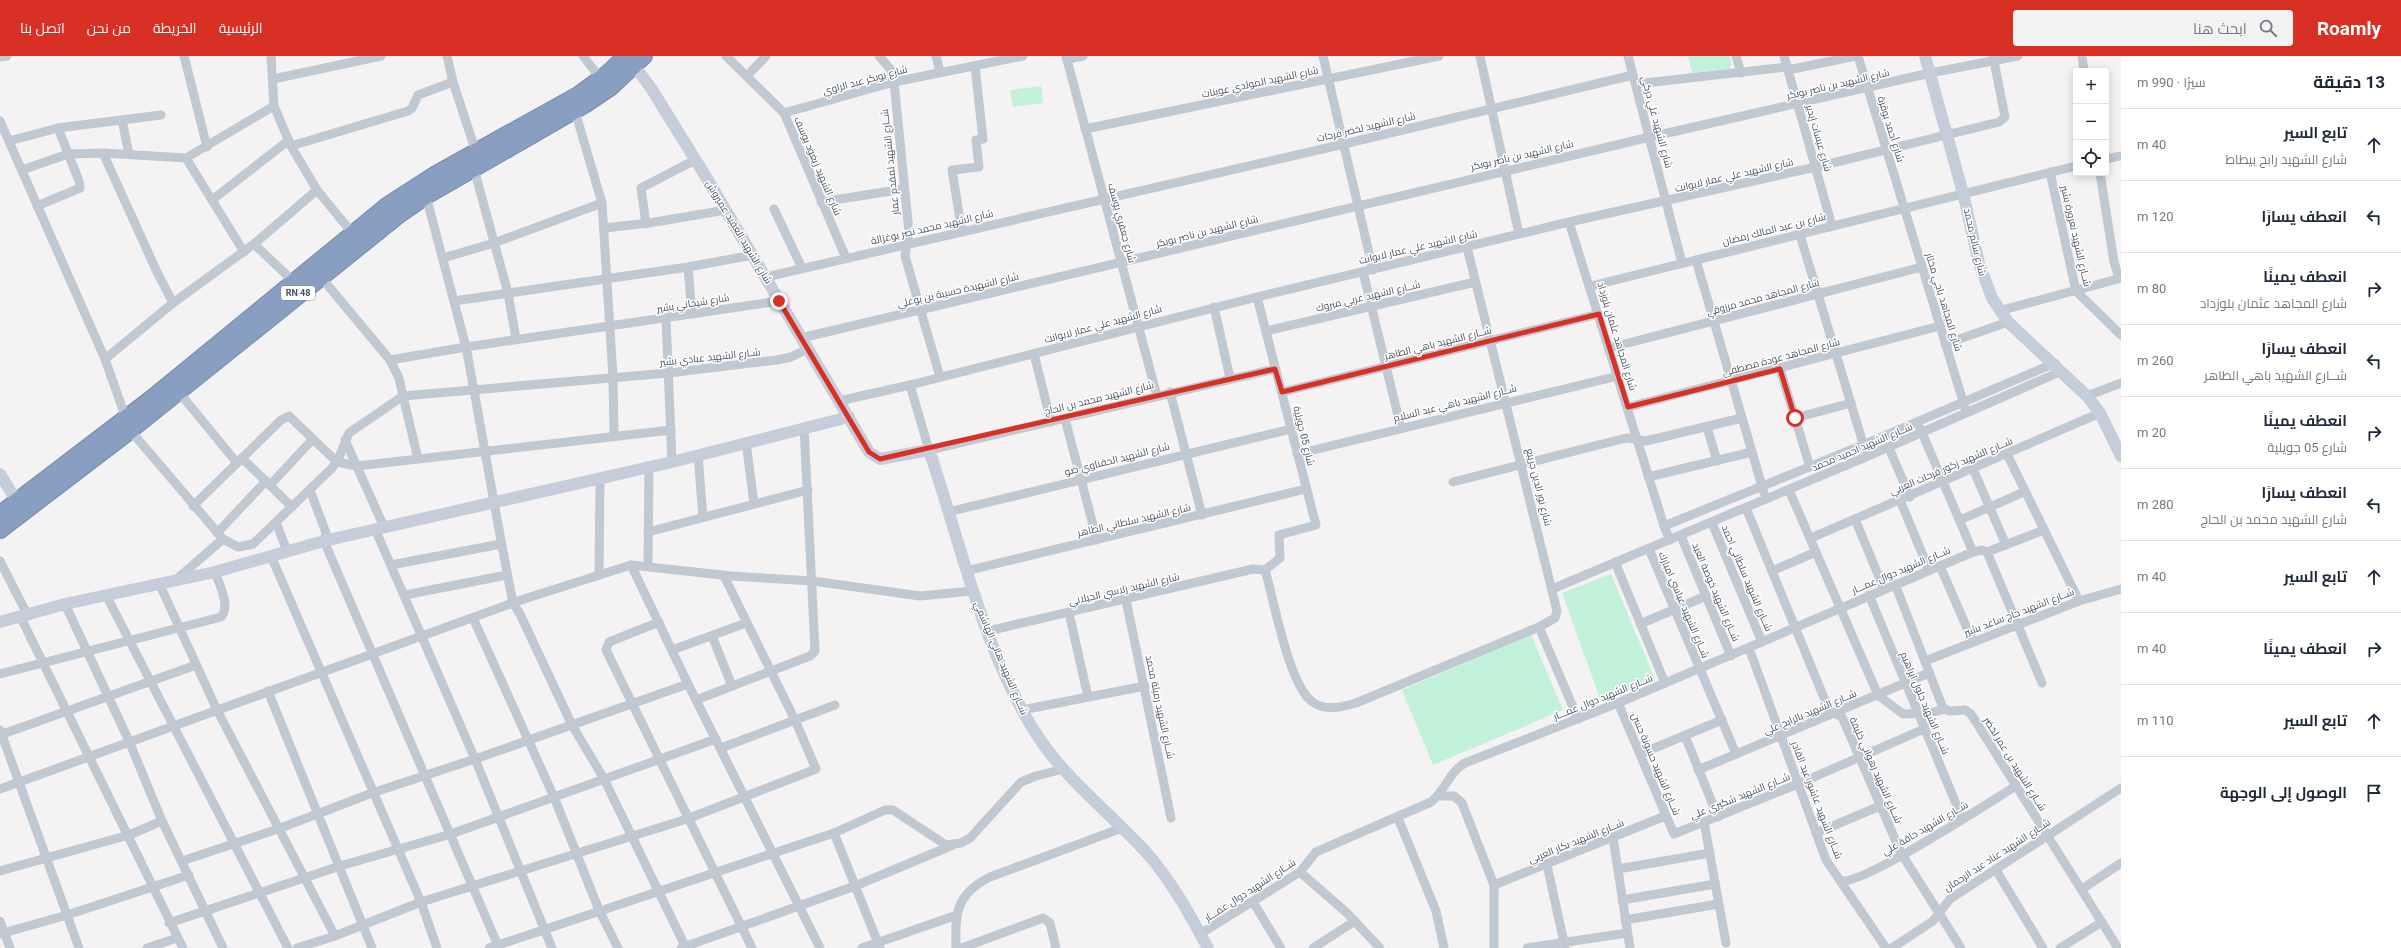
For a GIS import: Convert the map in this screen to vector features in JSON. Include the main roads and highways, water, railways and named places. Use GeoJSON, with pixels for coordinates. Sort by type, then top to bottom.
{"type":"FeatureCollection","features":[{"type":"Feature","properties":{"kind":"highway","name":"RN 48"},"geometry":{"type":"LineString","coordinates":[[128,424],[178,391],[281,300],[294,282],[394,201],[476,152],[578,95],[628,63]]}},
{"type":"Feature","properties":{"kind":"highway","name":"RN 48"},"geometry":{"type":"LineString","coordinates":[[1,522],[128,424],[281,300],[320,276],[400,214],[426,196],[575,112],[602,94],[628,63]]}}]}
